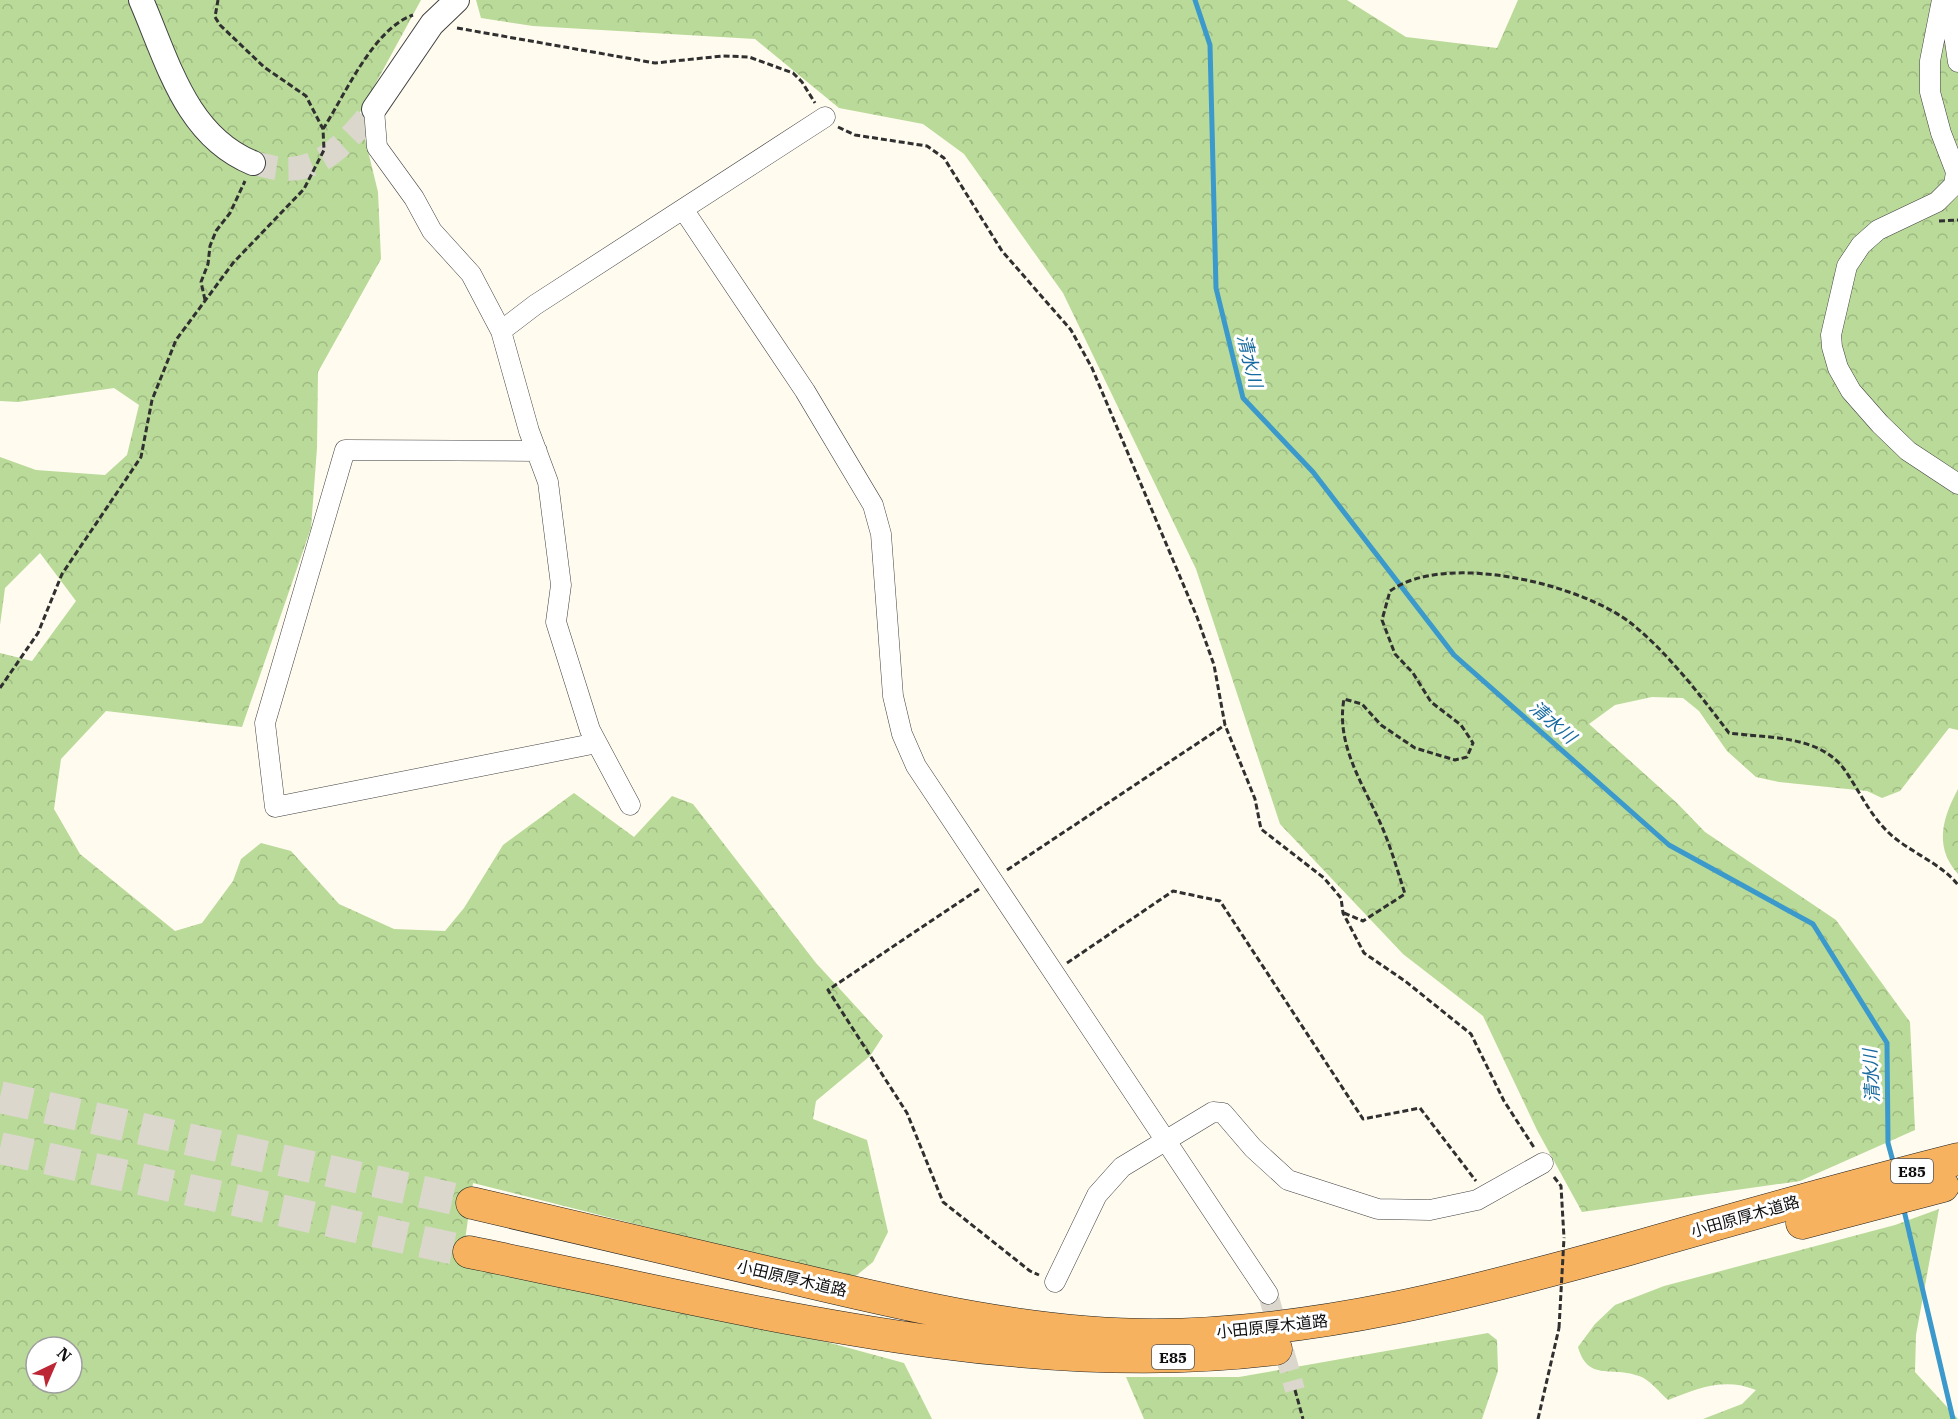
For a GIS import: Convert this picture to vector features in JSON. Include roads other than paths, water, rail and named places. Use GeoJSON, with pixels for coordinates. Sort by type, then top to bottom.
{"type":"FeatureCollection","features":[{"type":"Feature","properties":{"kind":"highway","name":"小田原厚木道路"},"geometry":{"type":"LineString","coordinates":[[469,1252],[819,1323],[947,1343],[1083,1356],[1154,1358],[1242,1354],[1340,1341],[1435,1322],[1534,1298],[1867,1193],[1958,1159]]}},
{"type":"Feature","properties":{"kind":"highway","name":"小田原厚木道路"},"geometry":{"type":"LineString","coordinates":[[472,1203],[941,1311],[1083,1332],[1152,1335],[1241,1332],[1335,1320],[1429,1301],[1867,1193],[1958,1182]]}},
{"type":"Feature","properties":{"kind":"street"},"geometry":{"type":"LineString","coordinates":[[141,0],[185,100],[201,127],[220,145],[253,163]]}},
{"type":"Feature","properties":{"kind":"street"},"geometry":{"type":"LineString","coordinates":[[457,0],[424,19],[374,109],[377,147],[414,198],[432,231],[471,274],[501,331],[548,482],[561,585],[556,622],[590,730],[630,805]]}},
{"type":"Feature","properties":{"kind":"street"},"geometry":{"type":"LineString","coordinates":[[1942,0],[1930,61],[1930,92],[1941,133],[1956,172],[1954,185],[1937,202],[1878,230],[1861,245],[1847,266],[1832,341],[1838,368],[1851,390],[1880,424],[1908,451],[1958,484]]}},
{"type":"Feature","properties":{"kind":"street"},"geometry":{"type":"LineString","coordinates":[[1948,0],[1953,12],[1958,62]]}},
{"type":"Feature","properties":{"kind":"street"},"geometry":{"type":"LineString","coordinates":[[501,331],[536,305],[825,117]]}},
{"type":"Feature","properties":{"kind":"street"},"geometry":{"type":"LineString","coordinates":[[683,209],[805,391],[873,505],[881,534],[893,696],[902,734],[916,766],[1268,1294]]}},
{"type":"Feature","properties":{"kind":"street"},"geometry":{"type":"LineString","coordinates":[[537,451],[345,450],[266,723],[275,807],[597,743]]}},
{"type":"Feature","properties":{"kind":"street"},"geometry":{"type":"LineString","coordinates":[[1055,1282],[1097,1195],[1122,1167],[1213,1112],[1223,1113],[1253,1148],[1288,1180],[1378,1209],[1430,1210],[1477,1200],[1543,1163]]}},
{"type":"Feature","properties":{"kind":"waterway","name":"清水川"},"geometry":{"type":"LineString","coordinates":[[1195,0],[1210,45],[1216,288],[1243,398],[1313,472],[1454,655],[1669,845],[1813,924],[1887,1043],[1888,1143],[1894,1165]]}},
{"type":"Feature","properties":{"kind":"waterway","name":"清水川"},"geometry":{"type":"LineString","coordinates":[[1903,1206],[1953,1419]]}},
{"type":"Feature","properties":{"kind":"tunnel"},"geometry":{"type":"LineString","coordinates":[[253,163],[286,169],[313,164],[336,150],[374,109]]}},
{"type":"Feature","properties":{"kind":"tunnel"},"geometry":{"type":"LineString","coordinates":[[0,1097],[472,1203]]}},
{"type":"Feature","properties":{"kind":"tunnel"},"geometry":{"type":"LineString","coordinates":[[0,1148],[469,1252]]}},
{"type":"Feature","properties":{"kind":"tunnel"},"geometry":{"type":"LineString","coordinates":[[1268,1294],[1295,1390]]}}]}
